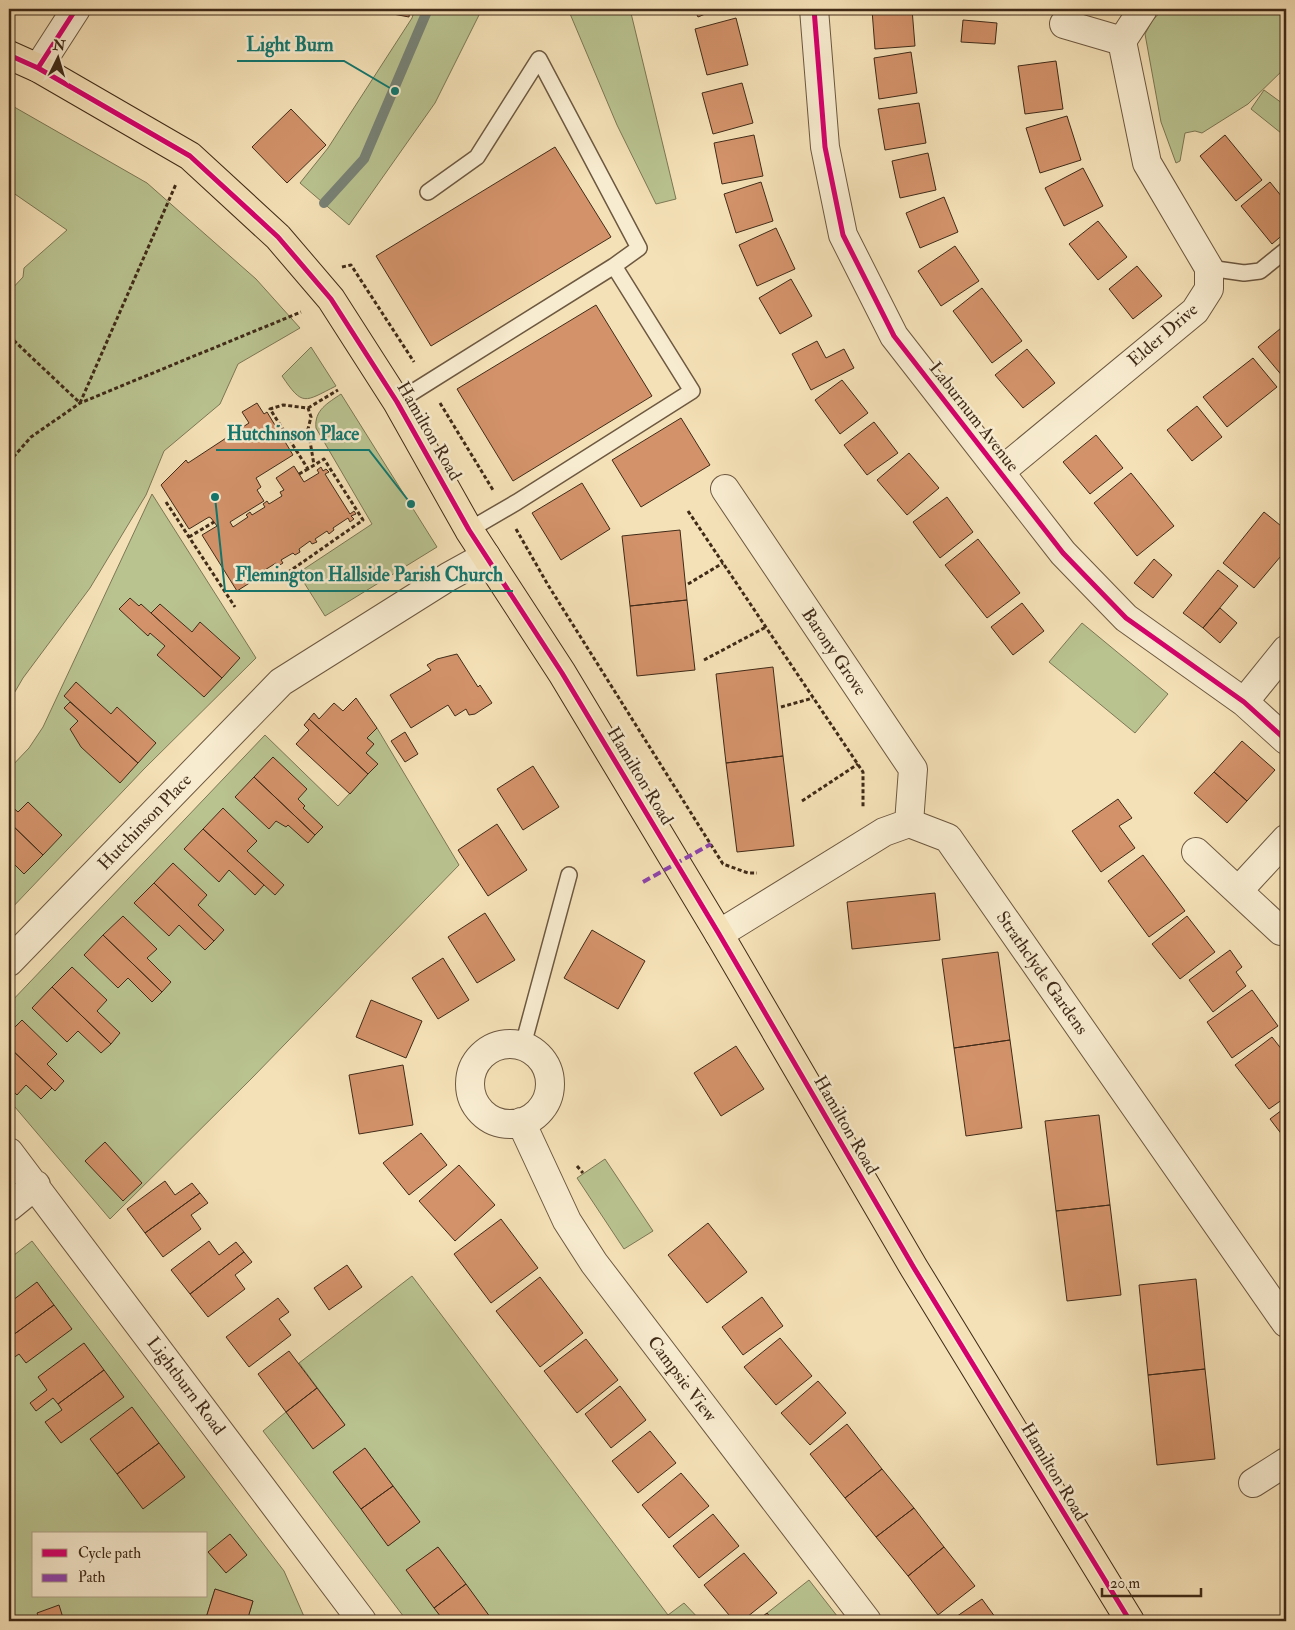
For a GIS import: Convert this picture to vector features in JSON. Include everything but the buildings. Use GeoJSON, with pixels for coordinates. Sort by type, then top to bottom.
{"type":"FeatureCollection","features":[{"type":"Feature","properties":{"kind":"main road","name":"Hamilton Road"},"geometry":{"type":"LineString","coordinates":[[9,54],[38,68],[190,156],[278,237],[331,299],[398,402],[469,530],[562,673],[719,934],[914,1268],[1130,1621]]}},
{"type":"Feature","properties":{"kind":"street"},"geometry":{"type":"LineString","coordinates":[[38,68],[76,9]]}},
{"type":"Feature","properties":{"kind":"street","name":"Laburnum Avenue"},"geometry":{"type":"LineString","coordinates":[[814,9],[825,147],[843,236],[894,336],[1063,553],[1126,618],[1244,702],[1286,740]]}},
{"type":"Feature","properties":{"kind":"street"},"geometry":{"type":"LineString","coordinates":[[1143,9],[1122,41],[1147,163],[1210,268]]}},
{"type":"Feature","properties":{"kind":"street"},"geometry":{"type":"LineString","coordinates":[[1064,24],[1122,41]]}},
{"type":"Feature","properties":{"kind":"street","name":"Elder Drive"},"geometry":{"type":"LineString","coordinates":[[1000,472],[1194,311],[1209,290],[1210,268]]}},
{"type":"Feature","properties":{"kind":"street","name":"Barony Grove"},"geometry":{"type":"LineString","coordinates":[[726,489],[913,769],[909,824]]}},
{"type":"Feature","properties":{"kind":"street","name":"Hutchinson Place"},"geometry":{"type":"LineString","coordinates":[[9,962],[281,682],[448,577],[486,556]]}},
{"type":"Feature","properties":{"kind":"street"},"geometry":{"type":"LineString","coordinates":[[1244,702],[1286,650]]}},
{"type":"Feature","properties":{"kind":"street"},"geometry":{"type":"LineString","coordinates":[[719,934],[884,832],[909,824]]}},
{"type":"Feature","properties":{"kind":"street","name":"Strathclyde Gardens"},"geometry":{"type":"LineString","coordinates":[[909,824],[948,838],[1286,1323]]}},
{"type":"Feature","properties":{"kind":"street"},"geometry":{"type":"LineString","coordinates":[[1238,891],[1286,839]]}},
{"type":"Feature","properties":{"kind":"street"},"geometry":{"type":"LineString","coordinates":[[1196,852],[1281,931]]}},
{"type":"Feature","properties":{"kind":"street"},"geometry":{"type":"LineString","coordinates":[[509,1043],[523,1045],[534,1051],[544,1060],[551,1084],[549,1097],[533,1117],[509,1124],[496,1121],[484,1115],[475,1104],[470,1091],[470,1077],[475,1064],[490,1050],[509,1043]]}},
{"type":"Feature","properties":{"kind":"street","name":"Campsie View"},"geometry":{"type":"LineString","coordinates":[[521,1122],[567,1221],[594,1263],[867,1621]]}},
{"type":"Feature","properties":{"kind":"street","name":"Lightburn Road"},"geometry":{"type":"LineString","coordinates":[[9,1152],[36,1185],[362,1621]]}},
{"type":"Feature","properties":{"kind":"street"},"geometry":{"type":"LineString","coordinates":[[9,1207],[36,1185]]}},
{"type":"Feature","properties":{"kind":"street"},"geometry":{"type":"LineString","coordinates":[[1253,1483],[1286,1462]]}},
{"type":"Feature","properties":{"kind":"lane"},"geometry":{"type":"LineString","coordinates":[[398,402],[614,266],[639,248],[539,60],[478,157],[428,192]]}},
{"type":"Feature","properties":{"kind":"lane"},"geometry":{"type":"LineString","coordinates":[[1210,268],[1244,273],[1260,271],[1286,250]]}},
{"type":"Feature","properties":{"kind":"lane"},"geometry":{"type":"LineString","coordinates":[[469,530],[505,510],[692,391],[614,266]]}},
{"type":"Feature","properties":{"kind":"lane"},"geometry":{"type":"LineString","coordinates":[[523,1045],[569,875]]}},
{"type":"Feature","properties":{"kind":"path"},"geometry":{"type":"LineString","coordinates":[[80,403],[190,156]]}},
{"type":"Feature","properties":{"kind":"path"},"geometry":{"type":"LineString","coordinates":[[307,272],[351,266],[428,384],[505,510],[548,585],[723,864],[748,873],[765,873]]}},
{"type":"Feature","properties":{"kind":"path"},"geometry":{"type":"LineString","coordinates":[[9,462],[31,437],[80,403],[331,299]]}},
{"type":"Feature","properties":{"kind":"path"},"geometry":{"type":"LineString","coordinates":[[9,336],[80,403]]}},
{"type":"Feature","properties":{"kind":"path"},"geometry":{"type":"LineString","coordinates":[[308,469],[270,409],[283,404],[308,408],[338,390]]}},
{"type":"Feature","properties":{"kind":"path"},"geometry":{"type":"LineString","coordinates":[[308,408],[310,417],[308,429],[314,465]]}},
{"type":"Feature","properties":{"kind":"path"},"geometry":{"type":"LineString","coordinates":[[277,580],[363,520],[324,459],[299,474]]}},
{"type":"Feature","properties":{"kind":"path"},"geometry":{"type":"LineString","coordinates":[[166,502],[234,607]]}},
{"type":"Feature","properties":{"kind":"path"},"geometry":{"type":"LineString","coordinates":[[688,511],[863,772],[863,816]]}},
{"type":"Feature","properties":{"kind":"path"},"geometry":{"type":"LineString","coordinates":[[189,538],[214,522]]}},
{"type":"Feature","properties":{"kind":"path"},"geometry":{"type":"LineString","coordinates":[[688,584],[723,563]]}},
{"type":"Feature","properties":{"kind":"path"},"geometry":{"type":"LineString","coordinates":[[704,660],[766,628]]}},
{"type":"Feature","properties":{"kind":"path"},"geometry":{"type":"LineString","coordinates":[[781,707],[813,698]]}},
{"type":"Feature","properties":{"kind":"path"},"geometry":{"type":"LineString","coordinates":[[802,801],[858,764]]}},
{"type":"Feature","properties":{"kind":"green space"},"geometry":{"type":"Polygon","coordinates":[[[415,9],[482,9],[435,103],[349,225],[300,183],[328,148],[412,18],[415,9]]]}},
{"type":"Feature","properties":{"kind":"green space"},"geometry":{"type":"Polygon","coordinates":[[[568,9],[630,9],[676,199],[656,204],[617,125],[568,9]]]}},
{"type":"Feature","properties":{"kind":"green space"},"geometry":{"type":"Polygon","coordinates":[[[1163,9],[1286,9],[1286,67],[1248,104],[1202,133],[1195,131],[1185,133],[1180,161],[1176,163],[1161,122],[1145,34],[1152,21],[1163,9]]]}},
{"type":"Feature","properties":{"kind":"green space"},"geometry":{"type":"Polygon","coordinates":[[[1264,90],[1286,106],[1286,137],[1251,109],[1264,90]]]}},
{"type":"Feature","properties":{"kind":"green space"},"geometry":{"type":"Polygon","coordinates":[[[9,104],[147,183],[256,279],[300,328],[238,364],[220,404],[164,451],[146,495],[90,588],[23,678],[9,702],[9,292],[23,277],[24,268],[67,230],[9,190],[9,104]]]}},
{"type":"Feature","properties":{"kind":"green space"},"geometry":{"type":"Polygon","coordinates":[[[311,347],[336,386],[317,396],[305,399],[295,393],[282,376],[311,347]]]}},
{"type":"Feature","properties":{"kind":"green space"},"geometry":{"type":"Polygon","coordinates":[[[341,394],[437,547],[325,616],[298,573],[372,524],[316,428],[317,416],[327,404],[341,394]]]}},
{"type":"Feature","properties":{"kind":"green space"},"geometry":{"type":"Polygon","coordinates":[[[152,494],[256,658],[144,769],[9,911],[9,769],[29,748],[43,727],[152,494]]]}},
{"type":"Feature","properties":{"kind":"green space"},"geometry":{"type":"Polygon","coordinates":[[[1082,623],[1168,694],[1135,733],[1049,662],[1082,623]]]}},
{"type":"Feature","properties":{"kind":"green space"},"geometry":{"type":"Polygon","coordinates":[[[377,728],[459,865],[252,1078],[110,1219],[9,1100],[9,1004],[265,735],[338,806],[377,764],[366,753],[374,744],[367,738],[377,728]]]}},
{"type":"Feature","properties":{"kind":"green space"},"geometry":{"type":"Polygon","coordinates":[[[605,1159],[653,1231],[624,1249],[577,1178],[605,1159]]]}},
{"type":"Feature","properties":{"kind":"green space"},"geometry":{"type":"Polygon","coordinates":[[[32,1241],[284,1571],[306,1621],[247,1621],[253,1601],[215,1589],[205,1621],[9,1621],[9,1259],[32,1241]]]}},
{"type":"Feature","properties":{"kind":"green space"},"geometry":{"type":"Polygon","coordinates":[[[412,1276],[668,1615],[684,1603],[701,1621],[493,1621],[438,1547],[407,1570],[444,1621],[407,1621],[263,1431],[286,1412],[313,1448],[345,1425],[299,1363],[412,1276]],[[365,1448],[333,1472],[389,1545],[420,1522],[365,1448]]]}},
{"type":"Feature","properties":{"kind":"green space"},"geometry":{"type":"Polygon","coordinates":[[[809,1580],[841,1621],[757,1621],[809,1580]]]}},
{"type":"Feature","properties":{"kind":"waterway"},"geometry":{"type":"LineString","coordinates":[[324,203],[364,159],[428,9]]}},
{"type":"Feature","properties":{"kind":"marked path"},"geometry":{"type":"LineString","coordinates":[[643,882],[711,844]]}},
{"type":"Feature","properties":{"kind":"cycle path"},"geometry":{"type":"LineString","coordinates":[[38,68],[76,9]]}},
{"type":"Feature","properties":{"kind":"cycle path"},"geometry":{"type":"LineString","coordinates":[[814,9],[825,147],[843,235],[894,336],[1063,553],[1126,618],[1244,702],[1286,740]]}},
{"type":"Feature","properties":{"kind":"cycle path"},"geometry":{"type":"LineString","coordinates":[[9,55],[38,68],[190,156],[278,237],[331,299],[397,402],[469,530],[562,673],[719,934],[914,1268],[1130,1621]]}},
{"type":"Feature","properties":{"kind":"place","name":"Light Burn"},"geometry":{"type":"Point","coordinates":[395,91]}},
{"type":"Feature","properties":{"kind":"place","name":"Flemington Hallside Parish Church"},"geometry":{"type":"Point","coordinates":[215,497]}},
{"type":"Feature","properties":{"kind":"place","name":"Hutchinson Place"},"geometry":{"type":"Point","coordinates":[411,504]}}]}
